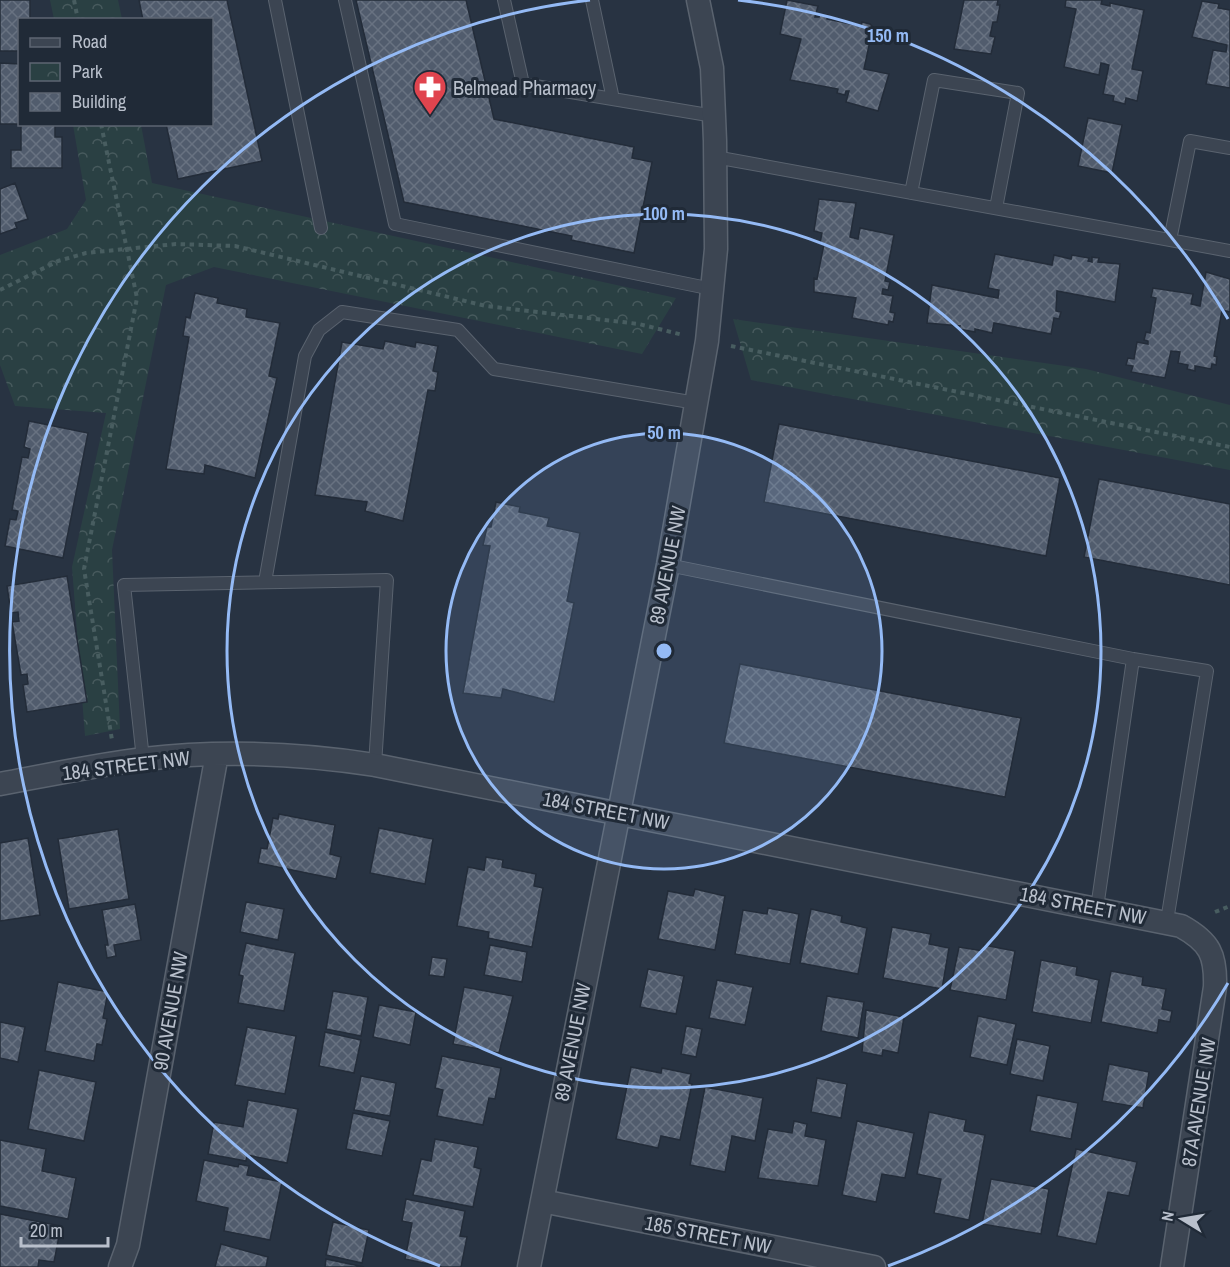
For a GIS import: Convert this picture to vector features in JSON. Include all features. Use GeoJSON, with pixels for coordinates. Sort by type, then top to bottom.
{"type":"FeatureCollection","features":[{"type":"Feature","properties":{"kind":"street","name":"89 AVENUE NW"},"geometry":{"type":"LineString","coordinates":[[529,1267],[617,813],[668,565],[707,341],[716,249],[714,116],[712,68],[698,0]]}},
{"type":"Feature","properties":{"kind":"street","name":"184 STREET NW"},"geometry":{"type":"LineString","coordinates":[[0,784],[143,759],[217,754],[302,755],[375,765],[1167,921],[1181,926],[1203,940]]}},
{"type":"Feature","properties":{"kind":"street","name":"90 AVENUE NW"},"geometry":{"type":"LineString","coordinates":[[120,1267],[130,1233],[217,754]]}},
{"type":"Feature","properties":{"kind":"street","name":"87A AVENUE NW"},"geometry":{"type":"LineString","coordinates":[[1172,1267],[1215,987],[1216,966],[1203,940]]}},
{"type":"Feature","properties":{"kind":"street","name":"185 STREET NW"},"geometry":{"type":"LineString","coordinates":[[542,1201],[874,1267]]}},
{"type":"Feature","properties":{"kind":"lane"},"geometry":{"type":"LineString","coordinates":[[275,0],[321,228]]}},
{"type":"Feature","properties":{"kind":"lane"},"geometry":{"type":"LineString","coordinates":[[345,0],[395,224],[712,289]]}},
{"type":"Feature","properties":{"kind":"lane"},"geometry":{"type":"LineString","coordinates":[[504,0],[523,84],[714,116]]}},
{"type":"Feature","properties":{"kind":"lane"},"geometry":{"type":"LineString","coordinates":[[592,0],[613,99]]}},
{"type":"Feature","properties":{"kind":"lane"},"geometry":{"type":"LineString","coordinates":[[911,193],[934,80],[1018,93],[996,208]]}},
{"type":"Feature","properties":{"kind":"lane"},"geometry":{"type":"LineString","coordinates":[[1170,240],[1190,141],[1230,148]]}},
{"type":"Feature","properties":{"kind":"lane"},"geometry":{"type":"LineString","coordinates":[[715,157],[1230,251]]}},
{"type":"Feature","properties":{"kind":"lane"},"geometry":{"type":"LineString","coordinates":[[265,582],[305,356],[319,330],[342,312],[459,330],[494,369],[696,403]]}},
{"type":"Feature","properties":{"kind":"lane"},"geometry":{"type":"LineString","coordinates":[[668,565],[1133,659],[1207,670],[1167,921]]}},
{"type":"Feature","properties":{"kind":"lane"},"geometry":{"type":"LineString","coordinates":[[143,759],[124,585],[387,580],[375,765]]}},
{"type":"Feature","properties":{"kind":"lane"},"geometry":{"type":"LineString","coordinates":[[1097,908],[1133,659]]}},
{"type":"Feature","properties":{"kind":"path"},"geometry":{"type":"LineString","coordinates":[[74,0],[78,18]]}},
{"type":"Feature","properties":{"kind":"path"},"geometry":{"type":"LineString","coordinates":[[101,126],[137,298],[84,569],[116,764]]}},
{"type":"Feature","properties":{"kind":"path"},"geometry":{"type":"LineString","coordinates":[[0,290],[58,261],[86,253],[176,244],[235,246],[486,306],[639,324],[707,341],[1131,425],[1230,447]]}},
{"type":"Feature","properties":{"kind":"path"},"geometry":{"type":"LineString","coordinates":[[1215,912],[1230,906]]}},
{"type":"Feature","properties":{"kind":"green space"},"geometry":{"type":"Polygon","coordinates":[[[50,0],[118,0],[122,18],[54,18],[50,0]]]}},
{"type":"Feature","properties":{"kind":"green space"},"geometry":{"type":"Polygon","coordinates":[[[73,126],[141,126],[152,183],[676,298],[642,354],[214,267],[166,285],[112,550],[120,729],[85,736],[72,567],[106,413],[15,406],[0,365],[0,255],[67,229],[86,200],[73,126]]]}},
{"type":"Feature","properties":{"kind":"green space"},"geometry":{"type":"Polygon","coordinates":[[[733,319],[1086,369],[1230,405],[1230,470],[751,380],[733,319]]]}},
{"type":"Feature","properties":{"kind":"building"},"geometry":{"type":"Polygon","coordinates":[[[0,0],[30,0],[30,18],[18,18],[18,51],[0,51],[0,0]]]}},
{"type":"Feature","properties":{"kind":"building"},"geometry":{"type":"Polygon","coordinates":[[[139,0],[227,0],[262,161],[178,179],[166,126],[213,126],[213,18],[143,18],[139,0]]]}},
{"type":"Feature","properties":{"kind":"building"},"geometry":{"type":"Polygon","coordinates":[[[356,0],[466,0],[494,119],[634,147],[632,158],[652,162],[634,253],[571,240],[572,236],[404,202],[356,0]]]}},
{"type":"Feature","properties":{"kind":"building"},"geometry":{"type":"Polygon","coordinates":[[[787,0],[818,6],[815,17],[819,17],[820,14],[828,15],[827,19],[861,26],[862,22],[873,27],[864,69],[889,74],[878,111],[846,102],[849,91],[846,91],[845,95],[837,93],[838,89],[790,80],[801,39],[780,34],[787,0]]]}},
{"type":"Feature","properties":{"kind":"building"},"geometry":{"type":"Polygon","coordinates":[[[964,0],[998,0],[997,5],[1000,5],[997,22],[993,22],[990,36],[995,37],[991,54],[954,49],[964,0]]]}},
{"type":"Feature","properties":{"kind":"building"},"geometry":{"type":"Polygon","coordinates":[[[1066,0],[1102,0],[1101,4],[1110,6],[1110,3],[1144,10],[1132,69],[1143,71],[1137,101],[1126,98],[1125,104],[1113,101],[1114,96],[1103,94],[1109,65],[1101,63],[1099,75],[1064,67],[1076,9],[1065,7],[1066,0]]]}},
{"type":"Feature","properties":{"kind":"building"},"geometry":{"type":"Polygon","coordinates":[[[1202,1],[1219,4],[1218,8],[1230,10],[1230,88],[1206,84],[1213,50],[1226,52],[1227,45],[1192,37],[1202,1]]]}},
{"type":"Feature","properties":{"kind":"building"},"geometry":{"type":"Polygon","coordinates":[[[0,63],[18,64],[18,124],[0,124],[0,63]]]}},
{"type":"Feature","properties":{"kind":"building"},"geometry":{"type":"Polygon","coordinates":[[[1088,118],[1122,125],[1112,173],[1078,166],[1088,118]]]}},
{"type":"Feature","properties":{"kind":"building"},"geometry":{"type":"Polygon","coordinates":[[[21,126],[55,126],[55,137],[62,137],[62,168],[11,168],[11,150],[21,150],[21,126]]]}},
{"type":"Feature","properties":{"kind":"building"},"geometry":{"type":"Polygon","coordinates":[[[15,183],[28,219],[15,223],[17,228],[0,234],[0,189],[15,183]]]}},
{"type":"Feature","properties":{"kind":"building"},"geometry":{"type":"Polygon","coordinates":[[[819,199],[856,203],[850,237],[858,239],[860,228],[894,235],[885,281],[890,282],[888,290],[883,289],[882,294],[893,296],[890,312],[895,313],[893,322],[889,321],[888,325],[852,318],[856,298],[814,292],[814,278],[817,279],[824,244],[820,243],[822,233],[814,231],[819,199]]]}},
{"type":"Feature","properties":{"kind":"building"},"geometry":{"type":"Polygon","coordinates":[[[995,254],[1052,265],[1054,255],[1071,259],[1072,255],[1089,258],[1088,261],[1092,262],[1092,257],[1099,258],[1098,262],[1120,264],[1115,302],[1057,291],[1056,311],[1061,312],[1059,319],[1054,318],[1051,334],[994,323],[992,333],[975,329],[975,332],[959,329],[960,326],[927,323],[932,285],[998,298],[999,290],[988,288],[995,254]]]}},
{"type":"Feature","properties":{"kind":"building"},"geometry":{"type":"Polygon","coordinates":[[[1206,272],[1230,279],[1230,312],[1222,310],[1214,356],[1217,357],[1216,365],[1212,364],[1211,369],[1195,366],[1195,371],[1187,369],[1188,365],[1178,363],[1180,352],[1171,351],[1165,378],[1131,372],[1133,366],[1126,365],[1128,358],[1134,359],[1137,342],[1148,344],[1148,341],[1144,340],[1146,332],[1150,333],[1156,298],[1151,297],[1153,288],[1193,294],[1191,304],[1200,306],[1206,272]]]}},
{"type":"Feature","properties":{"kind":"building"},"geometry":{"type":"Polygon","coordinates":[[[195,293],[218,298],[217,303],[247,309],[246,317],[280,323],[269,376],[277,378],[255,478],[205,465],[204,474],[166,469],[189,337],[183,336],[186,317],[190,318],[195,293]]]}},
{"type":"Feature","properties":{"kind":"building"},"geometry":{"type":"Polygon","coordinates":[[[385,341],[415,347],[416,342],[438,346],[433,371],[438,372],[435,391],[428,390],[403,521],[365,511],[367,502],[315,495],[342,342],[383,349],[385,341]]]}},
{"type":"Feature","properties":{"kind":"building"},"geometry":{"type":"Polygon","coordinates":[[[29,421],[88,433],[63,558],[5,546],[10,519],[16,520],[18,511],[12,510],[22,457],[28,458],[30,449],[24,447],[29,421]]]}},
{"type":"Feature","properties":{"kind":"building"},"geometry":{"type":"Polygon","coordinates":[[[779,424],[1060,478],[1046,556],[764,502],[779,424]]]}},
{"type":"Feature","properties":{"kind":"building"},"geometry":{"type":"Polygon","coordinates":[[[1099,479],[1230,504],[1230,585],[1084,557],[1099,479]]]}},
{"type":"Feature","properties":{"kind":"building"},"geometry":{"type":"Polygon","coordinates":[[[496,502],[520,507],[519,512],[549,518],[547,526],[580,533],[567,601],[574,603],[554,702],[503,689],[501,698],[463,693],[490,546],[483,545],[487,527],[491,527],[496,502]]]}},
{"type":"Feature","properties":{"kind":"building"},"geometry":{"type":"Polygon","coordinates":[[[67,576],[87,702],[27,712],[23,685],[28,684],[27,674],[21,675],[12,622],[19,621],[18,612],[11,613],[7,586],[67,576]]]}},
{"type":"Feature","properties":{"kind":"building"},"geometry":{"type":"Polygon","coordinates":[[[740,664],[1021,718],[1005,797],[724,743],[740,664]]]}},
{"type":"Feature","properties":{"kind":"building"},"geometry":{"type":"Polygon","coordinates":[[[279,814],[335,825],[330,854],[341,857],[336,879],[258,863],[261,848],[267,849],[273,818],[278,819],[279,814]]]}},
{"type":"Feature","properties":{"kind":"building"},"geometry":{"type":"Polygon","coordinates":[[[379,828],[433,839],[425,884],[370,873],[379,828]]]}},
{"type":"Feature","properties":{"kind":"building"},"geometry":{"type":"Polygon","coordinates":[[[118,829],[129,899],[69,909],[58,839],[118,829]]]}},
{"type":"Feature","properties":{"kind":"building"},"geometry":{"type":"Polygon","coordinates":[[[28,838],[40,915],[0,921],[0,843],[28,838]]]}},
{"type":"Feature","properties":{"kind":"building"},"geometry":{"type":"Polygon","coordinates":[[[486,857],[503,860],[502,867],[536,874],[534,886],[543,888],[532,947],[488,938],[489,932],[457,926],[468,867],[484,870],[486,857]]]}},
{"type":"Feature","properties":{"kind":"building"},"geometry":{"type":"Polygon","coordinates":[[[695,889],[725,896],[715,950],[658,939],[668,891],[693,896],[695,889]]]}},
{"type":"Feature","properties":{"kind":"building"},"geometry":{"type":"Polygon","coordinates":[[[246,902],[284,909],[278,940],[240,932],[246,902]]]}},
{"type":"Feature","properties":{"kind":"building"},"geometry":{"type":"Polygon","coordinates":[[[135,904],[141,940],[114,945],[116,956],[107,958],[105,945],[108,945],[102,910],[135,904]]]}},
{"type":"Feature","properties":{"kind":"building"},"geometry":{"type":"Polygon","coordinates":[[[768,908],[799,914],[790,964],[735,954],[743,910],[767,914],[768,908]]]}},
{"type":"Feature","properties":{"kind":"building"},"geometry":{"type":"Polygon","coordinates":[[[811,909],[842,916],[841,922],[867,928],[858,974],[800,963],[811,909]]]}},
{"type":"Feature","properties":{"kind":"building"},"geometry":{"type":"Polygon","coordinates":[[[892,927],[931,934],[929,944],[949,948],[942,989],[883,978],[892,927]]]}},
{"type":"Feature","properties":{"kind":"building"},"geometry":{"type":"Polygon","coordinates":[[[246,943],[295,953],[284,1011],[238,1003],[243,976],[239,975],[246,943]]]}},
{"type":"Feature","properties":{"kind":"building"},"geometry":{"type":"Polygon","coordinates":[[[490,945],[527,952],[522,982],[484,975],[490,945]]]}},
{"type":"Feature","properties":{"kind":"building"},"geometry":{"type":"Polygon","coordinates":[[[984,945],[1015,951],[1006,1000],[950,990],[959,947],[983,951],[984,945]]]}},
{"type":"Feature","properties":{"kind":"building"},"geometry":{"type":"Polygon","coordinates":[[[432,957],[447,959],[444,977],[429,975],[432,957]]]}},
{"type":"Feature","properties":{"kind":"building"},"geometry":{"type":"Polygon","coordinates":[[[1041,960],[1077,967],[1076,975],[1099,980],[1091,1023],[1032,1012],[1041,960]]]}},
{"type":"Feature","properties":{"kind":"building"},"geometry":{"type":"Polygon","coordinates":[[[648,969],[684,976],[676,1014],[640,1007],[648,969]]]}},
{"type":"Feature","properties":{"kind":"building"},"geometry":{"type":"Polygon","coordinates":[[[1111,971],[1143,977],[1142,985],[1166,989],[1162,1009],[1172,1011],[1170,1022],[1159,1020],[1157,1033],[1101,1022],[1111,971]]]}},
{"type":"Feature","properties":{"kind":"building"},"geometry":{"type":"Polygon","coordinates":[[[717,980],[753,987],[745,1025],[709,1018],[717,980]]]}},
{"type":"Feature","properties":{"kind":"building"},"geometry":{"type":"Polygon","coordinates":[[[58,982],[108,992],[103,1018],[107,1019],[102,1045],[97,1044],[94,1061],[45,1051],[58,982]]]}},
{"type":"Feature","properties":{"kind":"building"},"geometry":{"type":"Polygon","coordinates":[[[464,987],[513,996],[499,1053],[453,1044],[464,987]]]}},
{"type":"Feature","properties":{"kind":"building"},"geometry":{"type":"Polygon","coordinates":[[[333,991],[368,997],[361,1036],[326,1029],[333,991]]]}},
{"type":"Feature","properties":{"kind":"building"},"geometry":{"type":"Polygon","coordinates":[[[827,996],[864,1002],[858,1038],[821,1031],[827,996]]]}},
{"type":"Feature","properties":{"kind":"building"},"geometry":{"type":"Polygon","coordinates":[[[379,1005],[416,1012],[410,1045],[373,1037],[379,1005]]]}},
{"type":"Feature","properties":{"kind":"building"},"geometry":{"type":"Polygon","coordinates":[[[866,1010],[904,1017],[898,1053],[883,1050],[882,1056],[862,1052],[866,1010]]]}},
{"type":"Feature","properties":{"kind":"building"},"geometry":{"type":"Polygon","coordinates":[[[978,1016],[1016,1024],[1007,1065],[970,1057],[978,1016]]]}},
{"type":"Feature","properties":{"kind":"building"},"geometry":{"type":"Polygon","coordinates":[[[0,1022],[25,1027],[18,1062],[0,1058],[0,1022]]]}},
{"type":"Feature","properties":{"kind":"building"},"geometry":{"type":"Polygon","coordinates":[[[686,1026],[702,1029],[696,1057],[681,1054],[686,1026]]]}},
{"type":"Feature","properties":{"kind":"building"},"geometry":{"type":"Polygon","coordinates":[[[247,1027],[296,1036],[285,1094],[235,1085],[247,1027]]]}},
{"type":"Feature","properties":{"kind":"building"},"geometry":{"type":"Polygon","coordinates":[[[325,1032],[361,1040],[354,1073],[319,1066],[325,1032]]]}},
{"type":"Feature","properties":{"kind":"building"},"geometry":{"type":"Polygon","coordinates":[[[1017,1039],[1050,1046],[1043,1081],[1010,1074],[1017,1039]]]}},
{"type":"Feature","properties":{"kind":"building"},"geometry":{"type":"Polygon","coordinates":[[[442,1056],[501,1068],[495,1099],[489,1098],[483,1125],[437,1116],[443,1090],[435,1088],[442,1056]]]}},
{"type":"Feature","properties":{"kind":"building"},"geometry":{"type":"Polygon","coordinates":[[[1109,1064],[1149,1072],[1143,1108],[1102,1101],[1109,1064]]]}},
{"type":"Feature","properties":{"kind":"building"},"geometry":{"type":"Polygon","coordinates":[[[631,1067],[661,1073],[662,1068],[691,1074],[689,1083],[692,1084],[680,1140],[661,1136],[658,1148],[616,1139],[631,1067]]]}},
{"type":"Feature","properties":{"kind":"building"},"geometry":{"type":"Polygon","coordinates":[[[39,1070],[96,1082],[84,1141],[28,1129],[39,1070]]]}},
{"type":"Feature","properties":{"kind":"building"},"geometry":{"type":"Polygon","coordinates":[[[361,1076],[396,1083],[390,1116],[354,1110],[361,1076]]]}},
{"type":"Feature","properties":{"kind":"building"},"geometry":{"type":"Polygon","coordinates":[[[817,1078],[847,1084],[841,1118],[811,1112],[817,1078]]]}},
{"type":"Feature","properties":{"kind":"building"},"geometry":{"type":"Polygon","coordinates":[[[705,1087],[763,1098],[755,1141],[732,1136],[725,1172],[690,1165],[705,1087]]]}},
{"type":"Feature","properties":{"kind":"building"},"geometry":{"type":"Polygon","coordinates":[[[1037,1095],[1078,1103],[1071,1139],[1030,1131],[1037,1095]]]}},
{"type":"Feature","properties":{"kind":"building"},"geometry":{"type":"Polygon","coordinates":[[[248,1100],[298,1109],[287,1163],[247,1155],[246,1161],[208,1154],[214,1122],[243,1127],[248,1100]]]}},
{"type":"Feature","properties":{"kind":"building"},"geometry":{"type":"Polygon","coordinates":[[[929,1112],[966,1120],[964,1131],[985,1135],[969,1220],[934,1213],[941,1179],[917,1174],[929,1112]]]}},
{"type":"Feature","properties":{"kind":"building"},"geometry":{"type":"Polygon","coordinates":[[[353,1113],[390,1121],[382,1156],[346,1149],[353,1113]]]}},
{"type":"Feature","properties":{"kind":"building"},"geometry":{"type":"Polygon","coordinates":[[[794,1121],[807,1124],[805,1136],[826,1140],[818,1186],[758,1178],[768,1129],[792,1133],[794,1121]]]}},
{"type":"Feature","properties":{"kind":"building"},"geometry":{"type":"Polygon","coordinates":[[[857,1121],[914,1133],[905,1178],[882,1174],[876,1202],[842,1195],[857,1121]]]}},
{"type":"Feature","properties":{"kind":"building"},"geometry":{"type":"Polygon","coordinates":[[[435,1139],[478,1147],[474,1167],[481,1169],[473,1207],[413,1195],[421,1159],[431,1161],[435,1139]]]}},
{"type":"Feature","properties":{"kind":"building"},"geometry":{"type":"Polygon","coordinates":[[[0,1140],[46,1149],[42,1171],[76,1178],[68,1219],[0,1206],[0,1140]]]}},
{"type":"Feature","properties":{"kind":"building"},"geometry":{"type":"Polygon","coordinates":[[[1076,1149],[1137,1162],[1129,1196],[1108,1192],[1096,1244],[1057,1236],[1076,1149]]]}},
{"type":"Feature","properties":{"kind":"building"},"geometry":{"type":"Polygon","coordinates":[[[204,1160],[238,1167],[239,1164],[249,1166],[247,1175],[282,1182],[270,1240],[224,1231],[228,1208],[196,1201],[204,1160]]]}},
{"type":"Feature","properties":{"kind":"building"},"geometry":{"type":"Polygon","coordinates":[[[991,1179],[1049,1189],[1041,1234],[982,1224],[991,1179]]]}},
{"type":"Feature","properties":{"kind":"building"},"geometry":{"type":"Polygon","coordinates":[[[406,1199],[465,1211],[460,1236],[467,1237],[461,1267],[442,1267],[405,1259],[412,1223],[402,1221],[406,1199]]]}},
{"type":"Feature","properties":{"kind":"building"},"geometry":{"type":"Polygon","coordinates":[[[0,1214],[61,1226],[54,1262],[39,1260],[38,1267],[0,1267],[0,1214]]]}},
{"type":"Feature","properties":{"kind":"building"},"geometry":{"type":"Polygon","coordinates":[[[333,1222],[369,1230],[362,1263],[326,1255],[333,1222]]]}},
{"type":"Feature","properties":{"kind":"building"},"geometry":{"type":"Polygon","coordinates":[[[221,1244],[268,1257],[266,1267],[215,1267],[221,1244]]]}},
{"type":"Feature","properties":{"kind":"building"},"geometry":{"type":"Polygon","coordinates":[[[326,1259],[364,1267],[325,1267],[326,1259]]]}},
{"type":"Feature","properties":{"kind":"place","name":"Belmead Pharmacy"},"geometry":{"type":"Point","coordinates":[430,116]}}]}
